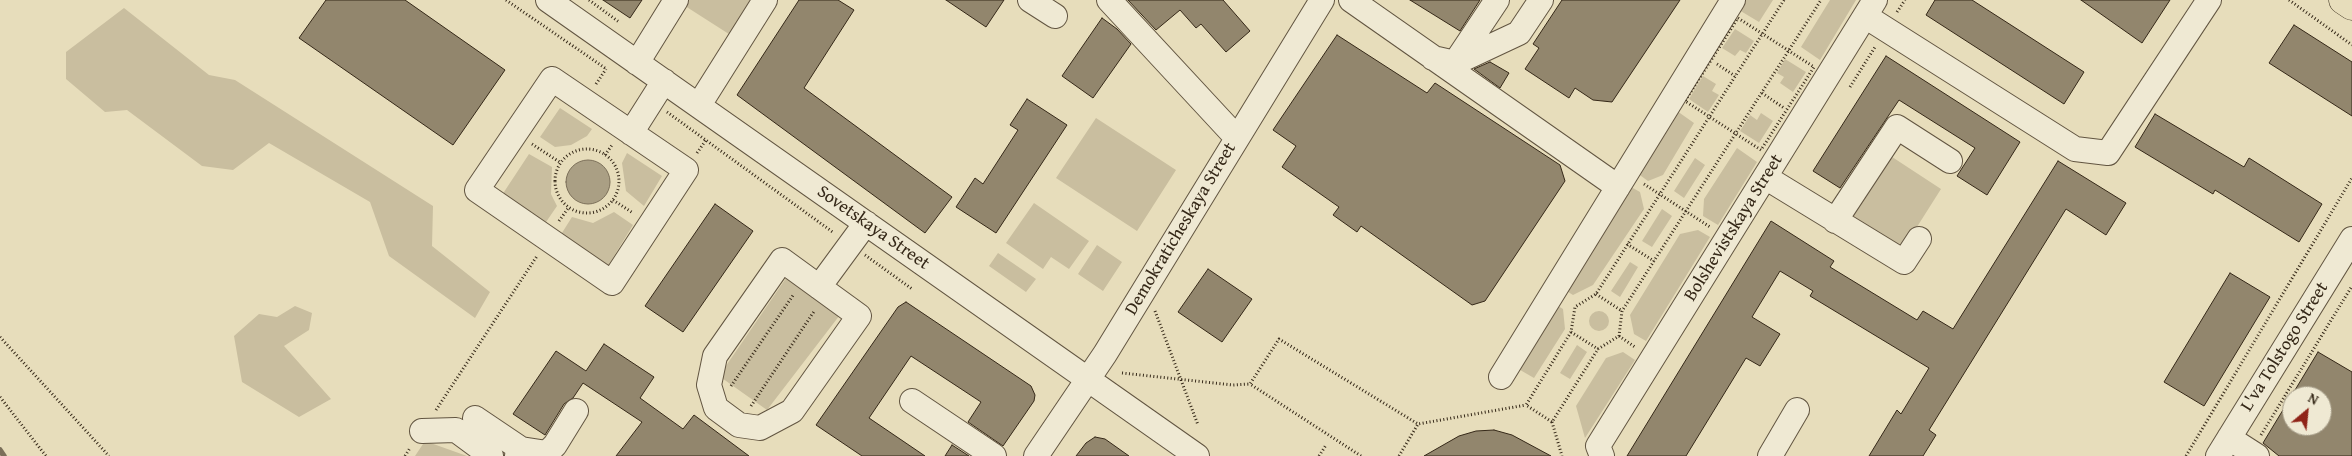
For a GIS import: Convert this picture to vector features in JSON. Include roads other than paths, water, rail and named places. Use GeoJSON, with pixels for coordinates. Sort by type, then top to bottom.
{"type":"FeatureCollection","features":[{"type":"Feature","properties":{"kind":"main road"},"geometry":{"type":"LineString","coordinates":[[2343,0],[2352,6]]}},
{"type":"Feature","properties":{"kind":"street","name":"Sovetskaya Street"},"geometry":{"type":"LineString","coordinates":[[548,0],[1197,456]]}},
{"type":"Feature","properties":{"kind":"street"},"geometry":{"type":"LineString","coordinates":[[637,63],[676,0]]}},
{"type":"Feature","properties":{"kind":"street"},"geometry":{"type":"LineString","coordinates":[[699,105],[765,0]]}},
{"type":"Feature","properties":{"kind":"street"},"geometry":{"type":"LineString","coordinates":[[1030,0],[1055,16]]}},
{"type":"Feature","properties":{"kind":"street"},"geometry":{"type":"LineString","coordinates":[[1109,0],[1237,138]]}},
{"type":"Feature","properties":{"kind":"street","name":"Demokraticheskaya Street"},"geometry":{"type":"LineString","coordinates":[[1036,456],[1088,380],[1322,0]]}},
{"type":"Feature","properties":{"kind":"street"},"geometry":{"type":"LineString","coordinates":[[1351,0],[1622,180]]}},
{"type":"Feature","properties":{"kind":"street"},"geometry":{"type":"LineString","coordinates":[[1444,61],[1497,0]]}},
{"type":"Feature","properties":{"kind":"street"},"geometry":{"type":"LineString","coordinates":[[1444,61],[1519,33],[1540,0]]}},
{"type":"Feature","properties":{"kind":"street"},"geometry":{"type":"LineString","coordinates":[[1500,377],[1733,0]]}},
{"type":"Feature","properties":{"kind":"street"},"geometry":{"type":"LineString","coordinates":[[1870,8],[2033,125],[2075,149],[2108,153],[2209,0]]}},
{"type":"Feature","properties":{"kind":"street","name":"Bolshevistskaya Street"},"geometry":{"type":"LineString","coordinates":[[1602,456],[1598,446],[1870,8]]}},
{"type":"Feature","properties":{"kind":"street"},"geometry":{"type":"LineString","coordinates":[[552,79],[631,133],[686,170],[612,283],[476,190],[552,79]]}},
{"type":"Feature","properties":{"kind":"street"},"geometry":{"type":"LineString","coordinates":[[631,133],[664,81]]}},
{"type":"Feature","properties":{"kind":"street"},"geometry":{"type":"LineString","coordinates":[[1835,221],[1896,127],[1950,161]]}},
{"type":"Feature","properties":{"kind":"street"},"geometry":{"type":"LineString","coordinates":[[1765,177],[1904,262],[1919,239]]}},
{"type":"Feature","properties":{"kind":"street"},"geometry":{"type":"LineString","coordinates":[[817,286],[851,245],[866,223]]}},
{"type":"Feature","properties":{"kind":"street","name":"L'va Tolstogo Street"},"geometry":{"type":"LineString","coordinates":[[2224,447],[2349,251]]}},
{"type":"Feature","properties":{"kind":"street"},"geometry":{"type":"LineString","coordinates":[[782,260],[817,286],[859,316],[792,411],[760,428],[739,425],[716,408],[709,384],[715,356],[782,260]]}},
{"type":"Feature","properties":{"kind":"street"},"geometry":{"type":"LineString","coordinates":[[912,401],[994,456]]}},
{"type":"Feature","properties":{"kind":"street"},"geometry":{"type":"LineString","coordinates":[[1770,456],[1797,410]]}},
{"type":"Feature","properties":{"kind":"street"},"geometry":{"type":"LineString","coordinates":[[475,418],[519,453],[547,453],[576,411]]}},
{"type":"Feature","properties":{"kind":"street"},"geometry":{"type":"LineString","coordinates":[[422,431],[456,430],[491,456]]}},
{"type":"Feature","properties":{"kind":"street"},"geometry":{"type":"LineString","coordinates":[[2224,447],[2254,454]]}},
{"type":"Feature","properties":{"kind":"waterway"},"geometry":{"type":"LineString","coordinates":[[0,450],[4,456]]}}]}
